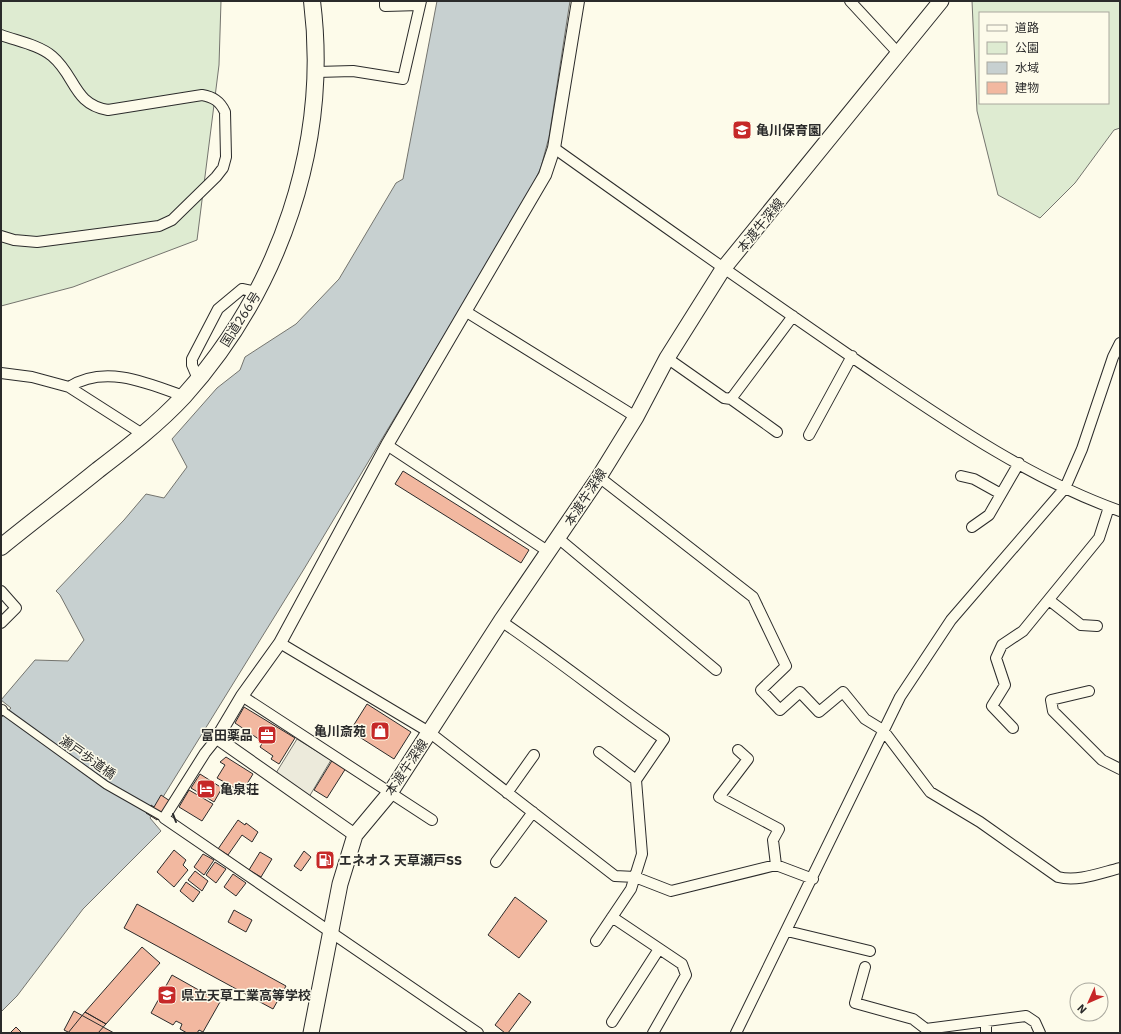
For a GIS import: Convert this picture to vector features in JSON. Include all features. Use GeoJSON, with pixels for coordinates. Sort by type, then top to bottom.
{"type":"FeatureCollection","features":[{"type":"Feature","properties":{"kind":"highway","name":"国道266号"},"geometry":{"type":"LineString","coordinates":[[1,547],[144,435],[198,379],[212,361],[257,292],[277,251],[299,190],[307,152],[316,72],[312,1]]}},
{"type":"Feature","properties":{"kind":"main road","name":"本渡牛深線"},"geometry":{"type":"LineString","coordinates":[[311,1033],[340,884],[356,835],[390,793],[501,621],[599,477],[636,417],[667,358],[724,269],[942,1]]}},
{"type":"Feature","properties":{"kind":"street"},"geometry":{"type":"LineString","coordinates":[[316,72],[353,71],[403,79],[421,3],[385,6],[385,1]]}},
{"type":"Feature","properties":{"kind":"street"},"geometry":{"type":"LineString","coordinates":[[478,1033],[164,818],[205,753],[217,738],[242,696],[280,643],[387,445],[545,175],[554,148],[578,1]]}},
{"type":"Feature","properties":{"kind":"street"},"geometry":{"type":"LineString","coordinates":[[850,1],[899,54]]}},
{"type":"Feature","properties":{"kind":"street"},"geometry":{"type":"LineString","coordinates":[[1,35],[40,49],[52,56],[63,67],[76,91],[84,100],[98,108],[108,110],[202,95],[212,97],[223,107],[225,112],[226,157],[223,168],[216,177],[172,220],[159,226],[36,242],[14,240],[1,236]]}},
{"type":"Feature","properties":{"kind":"street"},"geometry":{"type":"LineString","coordinates":[[554,148],[724,269],[966,434],[1065,488],[1120,511]]}},
{"type":"Feature","properties":{"kind":"street"},"geometry":{"type":"LineString","coordinates":[[198,379],[192,365],[192,359],[218,309],[242,289],[257,292]]}},
{"type":"Feature","properties":{"kind":"street"},"geometry":{"type":"LineString","coordinates":[[465,311],[636,417]]}},
{"type":"Feature","properties":{"kind":"street"},"geometry":{"type":"LineString","coordinates":[[731,399],[793,316]]}},
{"type":"Feature","properties":{"kind":"street"},"geometry":{"type":"LineString","coordinates":[[736,1033],[813,879],[900,697],[951,620],[1065,488],[1082,449],[1111,363],[1120,343]]}},
{"type":"Feature","properties":{"kind":"street"},"geometry":{"type":"LineString","coordinates":[[809,435],[852,356]]}},
{"type":"Feature","properties":{"kind":"street"},"geometry":{"type":"LineString","coordinates":[[667,358],[724,398],[731,399],[777,432]]}},
{"type":"Feature","properties":{"kind":"street"},"geometry":{"type":"LineString","coordinates":[[1,373],[32,377],[69,387],[144,435]]}},
{"type":"Feature","properties":{"kind":"street"},"geometry":{"type":"LineString","coordinates":[[69,387],[79,380],[117,376],[149,383],[183,396]]}},
{"type":"Feature","properties":{"kind":"street"},"geometry":{"type":"LineString","coordinates":[[387,445],[549,552]]}},
{"type":"Feature","properties":{"kind":"street"},"geometry":{"type":"LineString","coordinates":[[972,527],[990,515],[1019,463]]}},
{"type":"Feature","properties":{"kind":"street"},"geometry":{"type":"LineString","coordinates":[[960,476],[974,479],[1002,494]]}},
{"type":"Feature","properties":{"kind":"street"},"geometry":{"type":"LineString","coordinates":[[599,477],[753,597],[786,666],[761,690],[780,710],[800,692],[819,712],[843,692],[865,719],[883,730],[933,795],[980,822],[1058,877],[1068,880],[1120,868]]}},
{"type":"Feature","properties":{"kind":"street"},"geometry":{"type":"LineString","coordinates":[[1013,728],[992,706],[1005,685],[996,658],[1002,645],[1024,631],[1099,538],[1109,507]]}},
{"type":"Feature","properties":{"kind":"street"},"geometry":{"type":"LineString","coordinates":[[558,538],[716,670]]}},
{"type":"Feature","properties":{"kind":"street"},"geometry":{"type":"LineString","coordinates":[[1,591],[16,608],[1,623]]}},
{"type":"Feature","properties":{"kind":"street"},"geometry":{"type":"LineString","coordinates":[[1049,600],[1081,625],[1097,626]]}},
{"type":"Feature","properties":{"kind":"street"},"geometry":{"type":"LineString","coordinates":[[501,621],[538,646],[626,713],[664,739],[636,780],[642,854],[631,889],[596,941]]}},
{"type":"Feature","properties":{"kind":"street"},"geometry":{"type":"LineString","coordinates":[[280,643],[429,732],[615,876],[635,877],[671,891],[776,865],[813,879]]}},
{"type":"Feature","properties":{"kind":"street"},"geometry":{"type":"LineString","coordinates":[[1089,692],[1051,700],[1053,711],[1102,760],[1120,769]]}},
{"type":"Feature","properties":{"kind":"street"},"geometry":{"type":"LineString","coordinates":[[242,696],[432,820]]}},
{"type":"Feature","properties":{"kind":"street","name":"瀬戸歩道橋"},"geometry":{"type":"LineString","coordinates":[[1,710],[106,785],[164,818]]}},
{"type":"Feature","properties":{"kind":"street"},"geometry":{"type":"LineString","coordinates":[[217,738],[356,835]]}},
{"type":"Feature","properties":{"kind":"street"},"geometry":{"type":"LineString","coordinates":[[738,750],[748,759],[719,797],[779,829],[773,840],[776,865]]}},
{"type":"Feature","properties":{"kind":"street"},"geometry":{"type":"LineString","coordinates":[[599,752],[636,780]]}},
{"type":"Feature","properties":{"kind":"street"},"geometry":{"type":"LineString","coordinates":[[508,792],[534,755]]}},
{"type":"Feature","properties":{"kind":"street"},"geometry":{"type":"LineString","coordinates":[[496,862],[533,812]]}},
{"type":"Feature","properties":{"kind":"street"},"geometry":{"type":"LineString","coordinates":[[612,917],[682,964],[686,975],[654,1033]]}},
{"type":"Feature","properties":{"kind":"street"},"geometry":{"type":"LineString","coordinates":[[787,931],[870,951]]}},
{"type":"Feature","properties":{"kind":"street"},"geometry":{"type":"LineString","coordinates":[[612,1022],[659,949]]}},
{"type":"Feature","properties":{"kind":"street"},"geometry":{"type":"LineString","coordinates":[[865,967],[855,1003],[913,1018],[926,1029],[1026,1016],[1035,1022],[1040,1033]]}},
{"type":"Feature","properties":{"kind":"street"},"geometry":{"type":"LineString","coordinates":[[986,1022],[986,1033]]}},
{"type":"Feature","properties":{"kind":"green space"},"geometry":{"type":"Polygon","coordinates":[[[1,1],[221,1],[219,65],[197,240],[73,287],[1,306],[1,1]]]}},
{"type":"Feature","properties":{"kind":"green space"},"geometry":{"type":"Polygon","coordinates":[[[972,1],[1120,1],[1120,128],[1114,130],[1075,183],[1040,218],[998,195],[977,111],[972,1]]]}},
{"type":"Feature","properties":{"kind":"shaded area"},"geometry":{"type":"Polygon","coordinates":[[[297,739],[331,760],[309,797],[276,773],[297,739]]]}},
{"type":"Feature","properties":{"kind":"water"},"geometry":{"type":"Polygon","coordinates":[[[437,1],[570,1],[549,137],[541,167],[530,192],[304,569],[150,818],[161,831],[83,909],[17,996],[1,1012],[1,718],[11,708],[1,700],[35,660],[68,661],[84,640],[60,595],[56,591],[124,520],[146,494],[164,498],[187,467],[172,439],[217,388],[240,370],[245,357],[296,324],[339,279],[396,183],[403,179],[437,1]]]}},
{"type":"Feature","properties":{"kind":"building"},"geometry":{"type":"Polygon","coordinates":[[[403,471],[529,550],[521,563],[395,484],[403,471]]]}},
{"type":"Feature","properties":{"kind":"building","name":"亀川斎苑"},"geometry":{"type":"Polygon","coordinates":[[[367,704],[411,732],[394,759],[350,731],[367,704]]]}},
{"type":"Feature","properties":{"kind":"building"},"geometry":{"type":"Polygon","coordinates":[[[244,707],[295,738],[279,764],[271,759],[273,756],[260,747],[263,742],[235,723],[244,707]]]}},
{"type":"Feature","properties":{"kind":"building"},"geometry":{"type":"Polygon","coordinates":[[[226,757],[253,774],[242,792],[217,778],[225,765],[220,762],[226,757]]]}},
{"type":"Feature","properties":{"kind":"building"},"geometry":{"type":"Polygon","coordinates":[[[333,759],[346,768],[327,798],[314,790],[333,759]]]}},
{"type":"Feature","properties":{"kind":"building"},"geometry":{"type":"Polygon","coordinates":[[[200,774],[222,788],[214,802],[191,788],[200,774]]]}},
{"type":"Feature","properties":{"kind":"building"},"geometry":{"type":"Polygon","coordinates":[[[189,790],[213,804],[202,821],[179,807],[189,790]]]}},
{"type":"Feature","properties":{"kind":"building"},"geometry":{"type":"Polygon","coordinates":[[[161,795],[170,801],[157,820],[146,813],[151,805],[154,807],[161,795]]]}},
{"type":"Feature","properties":{"kind":"building"},"geometry":{"type":"Polygon","coordinates":[[[238,820],[245,825],[246,823],[258,832],[252,842],[242,835],[228,855],[218,849],[238,820]]]}},
{"type":"Feature","properties":{"kind":"building"},"geometry":{"type":"Polygon","coordinates":[[[174,850],[186,860],[183,865],[188,870],[174,887],[157,872],[174,850]]]}},
{"type":"Feature","properties":{"kind":"building"},"geometry":{"type":"Polygon","coordinates":[[[304,851],[311,857],[301,871],[294,866],[304,851]]]}},
{"type":"Feature","properties":{"kind":"building"},"geometry":{"type":"Polygon","coordinates":[[[260,852],[272,859],[261,877],[249,870],[260,852]]]}},
{"type":"Feature","properties":{"kind":"building","name":"エネオス 天草瀬戸SS"},"geometry":{"type":"Polygon","coordinates":[[[323,853],[332,855],[328,868],[319,865],[323,853]]]}},
{"type":"Feature","properties":{"kind":"building"},"geometry":{"type":"Polygon","coordinates":[[[203,854],[214,860],[204,875],[194,867],[203,854]]]}},
{"type":"Feature","properties":{"kind":"building"},"geometry":{"type":"Polygon","coordinates":[[[215,862],[226,869],[216,883],[206,875],[215,862]]]}},
{"type":"Feature","properties":{"kind":"building"},"geometry":{"type":"Polygon","coordinates":[[[195,871],[208,881],[202,891],[188,880],[195,871]]]}},
{"type":"Feature","properties":{"kind":"building"},"geometry":{"type":"Polygon","coordinates":[[[233,874],[246,883],[236,896],[224,887],[233,874]]]}},
{"type":"Feature","properties":{"kind":"building"},"geometry":{"type":"Polygon","coordinates":[[[186,882],[200,892],[193,902],[180,891],[186,882]]]}},
{"type":"Feature","properties":{"kind":"building"},"geometry":{"type":"Polygon","coordinates":[[[515,897],[547,921],[519,958],[488,935],[515,897]]]}},
{"type":"Feature","properties":{"kind":"building"},"geometry":{"type":"Polygon","coordinates":[[[137,904],[286,986],[273,1009],[124,928],[137,904]]]}},
{"type":"Feature","properties":{"kind":"building"},"geometry":{"type":"Polygon","coordinates":[[[234,910],[252,920],[246,932],[228,922],[234,910]]]}},
{"type":"Feature","properties":{"kind":"building"},"geometry":{"type":"Polygon","coordinates":[[[142,947],[160,963],[106,1024],[85,1012],[142,947]]]}},
{"type":"Feature","properties":{"kind":"building"},"geometry":{"type":"Polygon","coordinates":[[[172,975],[220,1002],[203,1032],[199,1030],[197,1033],[187,1033],[180,1029],[182,1024],[176,1021],[173,1025],[151,1013],[172,975]]]}},
{"type":"Feature","properties":{"kind":"building"},"geometry":{"type":"Polygon","coordinates":[[[519,993],[531,1002],[508,1033],[505,1033],[495,1025],[519,993]]]}},
{"type":"Feature","properties":{"kind":"building"},"geometry":{"type":"Polygon","coordinates":[[[74,1011],[114,1033],[70,1033],[64,1030],[74,1011]]]}},
{"type":"Feature","properties":{"kind":"building"},"geometry":{"type":"Polygon","coordinates":[[[85,1012],[106,1024],[98,1033],[68,1033],[85,1012]]]}},
{"type":"Feature","properties":{"kind":"building"},"geometry":{"type":"Polygon","coordinates":[[[16,1027],[22,1033],[10,1033],[16,1027]]]}},
{"type":"Feature","properties":{"kind":"wall"},"geometry":{"type":"LineString","coordinates":[[173,814],[176,822]]}},
{"type":"Feature","properties":{"kind":"place","name":"亀川保育園"},"geometry":{"type":"Point","coordinates":[742,130]}},
{"type":"Feature","properties":{"kind":"place","name":"亀川斎苑"},"geometry":{"type":"Point","coordinates":[380,731]}},
{"type":"Feature","properties":{"kind":"place","name":"富田薬品"},"geometry":{"type":"Point","coordinates":[267,735]}},
{"type":"Feature","properties":{"kind":"place","name":"亀泉荘"},"geometry":{"type":"Point","coordinates":[206,789]}},
{"type":"Feature","properties":{"kind":"place","name":"エネオス 天草瀬戸SS"},"geometry":{"type":"Point","coordinates":[325,860]}},
{"type":"Feature","properties":{"kind":"place","name":"県立天草工業高等学校"},"geometry":{"type":"Point","coordinates":[167,995]}}]}
